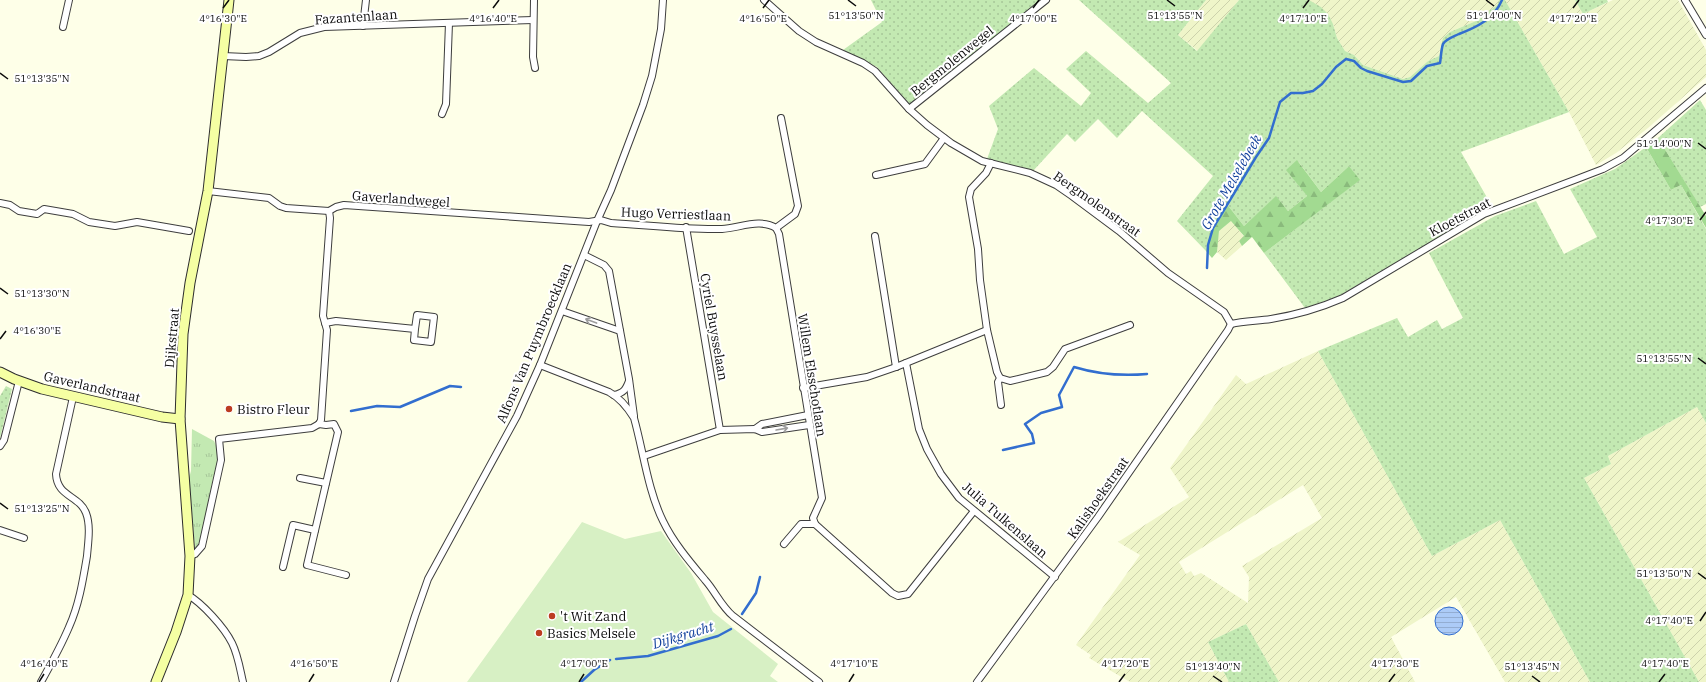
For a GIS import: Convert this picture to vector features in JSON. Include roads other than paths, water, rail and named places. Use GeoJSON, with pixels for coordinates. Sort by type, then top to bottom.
{"type":"FeatureCollection","features":[{"type":"Feature","properties":{"kind":"main road","name":"Dijkstraat"},"geometry":{"type":"LineString","coordinates":[[156,682],[176,632],[188,595],[190,556],[180,419],[183,334],[190,283],[208,191],[229,0]]}},
{"type":"Feature","properties":{"kind":"main road","name":"Gaverlandstraat"},"geometry":{"type":"LineString","coordinates":[[0,372],[19,381],[42,389],[162,417],[180,419]]}},
{"type":"Feature","properties":{"kind":"street"},"geometry":{"type":"LineString","coordinates":[[63,27],[69,0]]}},
{"type":"Feature","properties":{"kind":"street"},"geometry":{"type":"LineString","coordinates":[[363,26],[366,0]]}},
{"type":"Feature","properties":{"kind":"street"},"geometry":{"type":"LineString","coordinates":[[534,0],[533,58],[535,68]]}},
{"type":"Feature","properties":{"kind":"street","name":"Alfons Van Puymbroecklaan"},"geometry":{"type":"LineString","coordinates":[[394,682],[414,616],[428,579],[517,416],[540,365],[597,221],[611,190],[643,105],[652,76],[661,29],[663,0]]}},
{"type":"Feature","properties":{"kind":"street","name":"Bergmolenstraat"},"geometry":{"type":"LineString","coordinates":[[764,0],[799,31],[816,42],[862,63],[875,71],[909,109],[944,138],[969,154],[991,163],[1030,173],[1056,185],[1120,231],[1178,281],[1221,309],[1231,324]]}},
{"type":"Feature","properties":{"kind":"street","name":"Bergmolenwegel"},"geometry":{"type":"LineString","coordinates":[[909,109],[1046,0]]}},
{"type":"Feature","properties":{"kind":"street"},"geometry":{"type":"LineString","coordinates":[[1685,0],[1706,35]]}},
{"type":"Feature","properties":{"kind":"street","name":"Fazantenlaan"},"geometry":{"type":"LineString","coordinates":[[223,56],[259,56],[274,49],[300,33],[324,27],[533,20]]}},
{"type":"Feature","properties":{"kind":"street"},"geometry":{"type":"LineString","coordinates":[[442,114],[446,104],[449,23]]}},
{"type":"Feature","properties":{"kind":"street","name":"Kloetstraat"},"geometry":{"type":"LineString","coordinates":[[1231,324],[1271,319],[1306,312],[1343,298],[1478,218],[1584,177],[1623,158],[1706,88]]}},
{"type":"Feature","properties":{"kind":"street"},"geometry":{"type":"LineString","coordinates":[[776,228],[795,214],[798,206],[782,118]]}},
{"type":"Feature","properties":{"kind":"street"},"geometry":{"type":"LineString","coordinates":[[876,175],[926,164],[944,138]]}},
{"type":"Feature","properties":{"kind":"street"},"geometry":{"type":"LineString","coordinates":[[991,163],[982,177],[970,189],[969,197],[978,249],[980,280],[987,330],[997,372],[1000,378],[998,382],[1001,405]]}},
{"type":"Feature","properties":{"kind":"street","name":"Gaverlandwegel"},"geometry":{"type":"LineString","coordinates":[[208,191],[270,198],[280,206],[286,208],[329,211],[344,205],[459,214],[589,222],[597,221]]}},
{"type":"Feature","properties":{"kind":"street"},"geometry":{"type":"LineString","coordinates":[[0,204],[10,206],[19,211],[37,214],[44,209],[73,214],[89,222],[115,226],[137,222],[189,231]]}},
{"type":"Feature","properties":{"kind":"street"},"geometry":{"type":"LineString","coordinates":[[319,424],[321,420],[327,326],[323,316],[330,218],[329,211]]}},
{"type":"Feature","properties":{"kind":"street","name":"Hugo Verriestlaan"},"geometry":{"type":"LineString","coordinates":[[597,221],[722,229],[766,223],[776,228]]}},
{"type":"Feature","properties":{"kind":"street","name":"Cyriel Buysselaan"},"geometry":{"type":"LineString","coordinates":[[686,227],[720,430]]}},
{"type":"Feature","properties":{"kind":"street","name":"Willem Elsschotlaan"},"geometry":{"type":"LineString","coordinates":[[776,228],[779,234],[822,498],[813,518],[815,524]]}},
{"type":"Feature","properties":{"kind":"street"},"geometry":{"type":"LineString","coordinates":[[875,236],[896,368]]}},
{"type":"Feature","properties":{"kind":"street"},"geometry":{"type":"LineString","coordinates":[[584,255],[604,265],[609,271],[629,379],[634,418],[657,506],[663,521],[696,570],[706,580],[722,605],[733,616],[819,682]]}},
{"type":"Feature","properties":{"kind":"street"},"geometry":{"type":"LineString","coordinates":[[562,311],[620,331]]}},
{"type":"Feature","properties":{"kind":"street"},"geometry":{"type":"LineString","coordinates":[[416,315],[434,317],[431,342],[414,340],[415,329],[416,315]]}},
{"type":"Feature","properties":{"kind":"street"},"geometry":{"type":"LineString","coordinates":[[325,323],[336,321],[415,329]]}},
{"type":"Feature","properties":{"kind":"street","name":"Kalishoekstraat"},"geometry":{"type":"LineString","coordinates":[[977,682],[1055,577],[1224,337],[1231,324]]}},
{"type":"Feature","properties":{"kind":"street"},"geometry":{"type":"LineString","coordinates":[[1000,378],[1010,381],[1047,372],[1053,367],[1065,349],[1130,325]]}},
{"type":"Feature","properties":{"kind":"street"},"geometry":{"type":"LineString","coordinates":[[803,388],[867,377],[896,368],[987,330]]}},
{"type":"Feature","properties":{"kind":"street","name":"Julia Tulkenslaan"},"geometry":{"type":"LineString","coordinates":[[906,364],[919,429],[927,449],[942,474],[959,498],[1055,577]]}},
{"type":"Feature","properties":{"kind":"street"},"geometry":{"type":"LineString","coordinates":[[540,365],[614,395],[626,406],[634,418]]}},
{"type":"Feature","properties":{"kind":"street"},"geometry":{"type":"LineString","coordinates":[[614,395],[623,393],[627,387],[629,379]]}},
{"type":"Feature","properties":{"kind":"street"},"geometry":{"type":"LineString","coordinates":[[0,446],[4,440],[19,381]]}},
{"type":"Feature","properties":{"kind":"street"},"geometry":{"type":"LineString","coordinates":[[41,682],[69,627],[83,583],[88,544],[88,522],[84,509],[61,490],[56,479],[73,397]]}},
{"type":"Feature","properties":{"kind":"street"},"geometry":{"type":"LineString","coordinates":[[755,429],[762,424],[808,415]]}},
{"type":"Feature","properties":{"kind":"street"},"geometry":{"type":"LineString","coordinates":[[190,556],[195,554],[202,546],[221,460],[219,439],[312,428],[319,424],[334,424],[338,432],[307,565],[346,575]]}},
{"type":"Feature","properties":{"kind":"street"},"geometry":{"type":"LineString","coordinates":[[644,456],[720,430],[755,429],[762,432],[809,424]]}},
{"type":"Feature","properties":{"kind":"street"},"geometry":{"type":"LineString","coordinates":[[300,478],[326,484]]}},
{"type":"Feature","properties":{"kind":"street"},"geometry":{"type":"LineString","coordinates":[[784,544],[801,524],[815,524],[892,593],[898,596],[908,594],[974,510]]}},
{"type":"Feature","properties":{"kind":"street"},"geometry":{"type":"LineString","coordinates":[[283,567],[293,525],[315,530]]}},
{"type":"Feature","properties":{"kind":"street"},"geometry":{"type":"LineString","coordinates":[[0,530],[24,538]]}},
{"type":"Feature","properties":{"kind":"street"},"geometry":{"type":"LineString","coordinates":[[188,595],[202,605],[231,642],[237,657],[243,682]]}},
{"type":"Feature","properties":{"kind":"water"},"geometry":{"type":"Polygon","coordinates":[[[1449,607],[1459,611],[1463,621],[1459,631],[1449,635],[1439,631],[1435,621],[1439,611],[1449,607]]]}},
{"type":"Feature","properties":{"kind":"waterway","name":"Grote Melselebeek"},"geometry":{"type":"LineString","coordinates":[[1207,268],[1208,245],[1213,228],[1269,138],[1280,102],[1291,93],[1313,91],[1322,84],[1336,67],[1346,59],[1354,61],[1361,68],[1367,71],[1403,82],[1411,81],[1427,66],[1440,63],[1442,46],[1446,41],[1484,22],[1499,7],[1502,0]]}},
{"type":"Feature","properties":{"kind":"waterway","name":"Grote Melselebeek"},"geometry":{"type":"LineString","coordinates":[[1003,450],[1034,443],[1032,434],[1025,424],[1041,413],[1062,407],[1059,395],[1074,367],[1110,374],[1147,374]]}},
{"type":"Feature","properties":{"kind":"waterway"},"geometry":{"type":"LineString","coordinates":[[351,411],[377,406],[400,407],[450,386],[461,387]]}},
{"type":"Feature","properties":{"kind":"waterway","name":"Dijkgracht"},"geometry":{"type":"LineString","coordinates":[[742,614],[756,593],[760,577]]}},
{"type":"Feature","properties":{"kind":"waterway","name":"Dijkgracht"},"geometry":{"type":"LineString","coordinates":[[616,659],[648,656],[718,636],[731,629]]}},
{"type":"Feature","properties":{"kind":"waterway","name":"Dijkgracht"},"geometry":{"type":"LineString","coordinates":[[581,682],[594,670],[610,660]]}},
{"type":"Feature","properties":{"kind":"place","name":"Bistro Fleur"},"geometry":{"type":"Point","coordinates":[229,409]}},
{"type":"Feature","properties":{"kind":"place","name":"'t Wit Zand"},"geometry":{"type":"Point","coordinates":[552,616]}},
{"type":"Feature","properties":{"kind":"place","name":"Basics Melsele"},"geometry":{"type":"Point","coordinates":[539,633]}}]}
